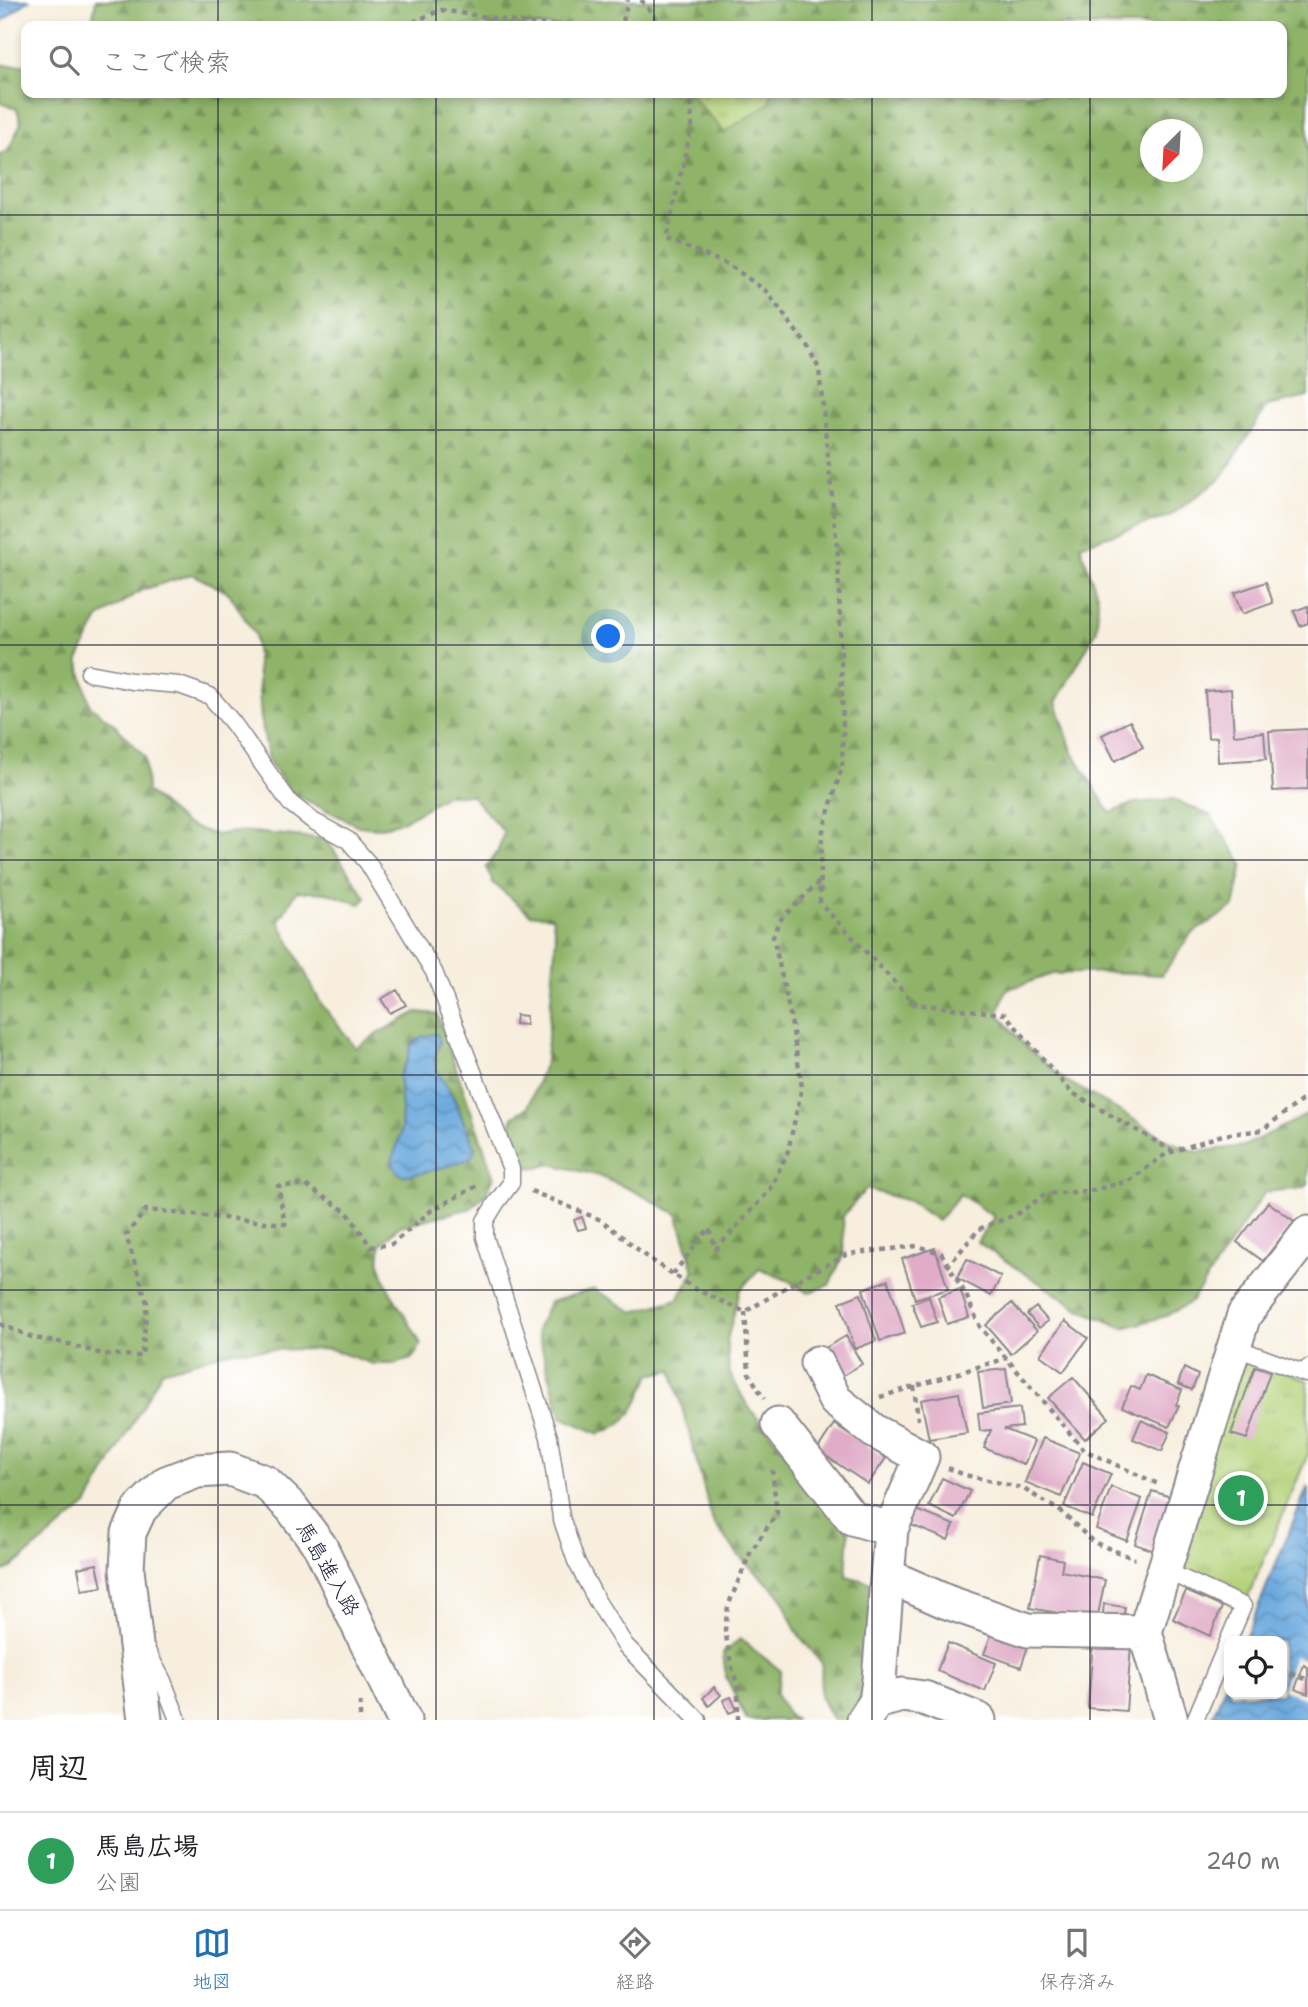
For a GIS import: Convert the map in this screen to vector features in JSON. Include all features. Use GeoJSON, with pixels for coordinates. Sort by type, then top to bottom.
{"type":"FeatureCollection","features":[{"type":"Feature","properties":{"kind":"street"},"geometry":{"type":"LineString","coordinates":[[1171,1720],[1145,1632],[1244,1315],[1308,1233]]}},
{"type":"Feature","properties":{"kind":"street"},"geometry":{"type":"LineString","coordinates":[[817,1363],[835,1399],[874,1431],[922,1457],[891,1529],[888,1576],[870,1711]]}},
{"type":"Feature","properties":{"kind":"street"},"geometry":{"type":"LineString","coordinates":[[778,1424],[852,1518],[891,1529]]}},
{"type":"Feature","properties":{"kind":"street","name":"馬島進入路"},"geometry":{"type":"LineString","coordinates":[[145,1720],[127,1570],[129,1533],[140,1508],[166,1483],[197,1471],[230,1469],[265,1482],[291,1507],[320,1546],[404,1720]]}},
{"type":"Feature","properties":{"kind":"street"},"geometry":{"type":"LineString","coordinates":[[888,1576],[947,1602],[1028,1630],[1145,1632]]}},
{"type":"Feature","properties":{"kind":"street"},"geometry":{"type":"LineString","coordinates":[[870,1711],[902,1695],[924,1698],[979,1720]]}},
{"type":"Feature","properties":{"kind":"lane"},"geometry":{"type":"LineString","coordinates":[[89,673],[132,681],[179,685],[210,696],[233,723],[290,803],[313,821],[348,840],[368,863],[434,972],[511,1176],[485,1221],[485,1237],[549,1437],[561,1517],[572,1550],[597,1601],[625,1645],[698,1720]]}},
{"type":"Feature","properties":{"kind":"lane"},"geometry":{"type":"LineString","coordinates":[[1234,1347],[1306,1374],[1308,1368]]}},
{"type":"Feature","properties":{"kind":"lane"},"geometry":{"type":"LineString","coordinates":[[1164,1570],[1242,1606],[1195,1720]]}},
{"type":"Feature","properties":{"kind":"lane"},"geometry":{"type":"LineString","coordinates":[[133,1624],[163,1681],[178,1720]]}},
{"type":"Feature","properties":{"kind":"path"},"geometry":{"type":"LineString","coordinates":[[623,21],[628,0]]}},
{"type":"Feature","properties":{"kind":"path"},"geometry":{"type":"LineString","coordinates":[[641,0],[659,21]]}},
{"type":"Feature","properties":{"kind":"path"},"geometry":{"type":"LineString","coordinates":[[416,21],[441,10],[512,21]]}},
{"type":"Feature","properties":{"kind":"path"},"geometry":{"type":"LineString","coordinates":[[690,98],[692,125],[666,239],[729,265],[766,291],[808,347],[819,369],[838,556],[843,728],[842,767],[822,834],[820,903],[915,1004],[1005,1014],[1071,1092],[1174,1152]]}},
{"type":"Feature","properties":{"kind":"path"},"geometry":{"type":"LineString","coordinates":[[673,1274],[709,1228],[716,1249],[770,1190],[788,1151],[802,1087],[773,936],[779,921],[820,880]]}},
{"type":"Feature","properties":{"kind":"path"},"geometry":{"type":"LineString","coordinates":[[947,1266],[979,1229],[1017,1214],[1045,1194],[1089,1191],[1129,1181],[1166,1154],[1222,1135],[1262,1130],[1300,1101],[1308,1099]]}},
{"type":"Feature","properties":{"kind":"path"},"geometry":{"type":"LineString","coordinates":[[0,1324],[34,1338],[65,1343],[102,1354],[142,1356],[147,1303],[125,1235],[146,1210],[285,1224],[278,1186],[305,1185],[347,1212],[371,1247],[393,1244],[432,1210],[511,1176],[601,1220],[649,1259],[694,1288],[745,1312]]}},
{"type":"Feature","properties":{"kind":"path"},"geometry":{"type":"LineString","coordinates":[[745,1312],[848,1254],[917,1246],[941,1253],[966,1295],[980,1327],[1083,1450],[1187,1497]]}},
{"type":"Feature","properties":{"kind":"path"},"geometry":{"type":"LineString","coordinates":[[738,1720],[737,1688],[725,1630],[728,1606],[750,1553],[777,1513],[771,1460],[778,1424],[749,1373],[745,1312]]}},
{"type":"Feature","properties":{"kind":"path"},"geometry":{"type":"LineString","coordinates":[[855,1416],[869,1401],[1006,1358]]}},
{"type":"Feature","properties":{"kind":"path"},"geometry":{"type":"LineString","coordinates":[[915,1386],[922,1457],[965,1475],[1022,1488],[1062,1512],[1093,1542],[1164,1570]]}},
{"type":"Feature","properties":{"kind":"path"},"geometry":{"type":"LineString","coordinates":[[1287,1672],[1308,1680]]}},
{"type":"Feature","properties":{"kind":"green space"},"geometry":{"type":"Polygon","coordinates":[[[96,0],[1308,0],[1308,397],[1267,406],[1222,477],[1170,516],[1080,545],[1098,597],[1097,630],[1056,702],[1072,751],[1110,813],[1134,803],[1173,799],[1210,815],[1243,864],[1234,907],[1191,934],[1162,975],[1109,972],[1052,974],[1006,990],[998,1013],[1023,1044],[1065,1080],[1169,1141],[1196,1152],[1244,1146],[1308,1114],[1308,1185],[1265,1192],[1191,1302],[1166,1316],[1124,1328],[1081,1310],[977,1242],[994,1217],[960,1194],[938,1221],[909,1201],[866,1189],[843,1216],[844,1254],[829,1285],[808,1293],[787,1280],[759,1269],[740,1290],[727,1340],[729,1372],[747,1405],[849,1531],[846,1576],[873,1583],[863,1694],[851,1720],[833,1720],[820,1696],[822,1663],[797,1633],[781,1596],[740,1557],[713,1522],[672,1370],[650,1375],[637,1404],[627,1418],[611,1429],[599,1434],[561,1417],[537,1330],[549,1302],[594,1289],[634,1312],[678,1299],[694,1271],[677,1214],[632,1190],[596,1175],[551,1164],[538,1168],[527,1167],[521,1161],[509,1129],[513,1117],[528,1107],[546,1060],[556,938],[552,917],[530,914],[493,883],[486,867],[498,851],[504,832],[471,795],[446,795],[406,820],[380,828],[359,826],[293,794],[269,762],[261,719],[255,635],[229,593],[192,574],[142,590],[99,618],[78,660],[90,706],[114,724],[145,757],[147,792],[185,824],[216,835],[242,831],[326,839],[366,898],[360,904],[328,893],[297,891],[279,921],[320,1002],[356,1048],[417,1012],[437,1014],[494,1177],[486,1194],[471,1208],[400,1226],[381,1244],[379,1263],[384,1277],[421,1345],[412,1359],[395,1364],[373,1364],[330,1349],[234,1350],[162,1371],[87,1505],[11,1568],[0,1572],[0,154],[8,151],[21,123],[17,109],[0,103],[0,65],[21,65],[21,98],[1287,98],[1287,21],[94,21],[96,0]]]}},
{"type":"Feature","properties":{"kind":"green space"},"geometry":{"type":"Polygon","coordinates":[[[693,98],[770,98],[770,103],[724,132],[693,98]]]}},
{"type":"Feature","properties":{"kind":"green space"},"geometry":{"type":"Polygon","coordinates":[[[1241,1352],[1308,1381],[1308,1454],[1246,1602],[1172,1566],[1241,1352]]]}},
{"type":"Feature","properties":{"kind":"green space"},"geometry":{"type":"Polygon","coordinates":[[[740,1639],[781,1671],[776,1694],[789,1717],[796,1720],[747,1720],[726,1677],[723,1653],[740,1639]]]}},
{"type":"Feature","properties":{"kind":"water"},"geometry":{"type":"Polygon","coordinates":[[[0,0],[29,0],[0,23],[0,0]]]}},
{"type":"Feature","properties":{"kind":"water"},"geometry":{"type":"Polygon","coordinates":[[[437,1034],[440,1042],[435,1057],[436,1069],[453,1096],[475,1148],[471,1157],[465,1160],[426,1172],[403,1175],[397,1172],[392,1162],[401,1132],[399,1075],[407,1061],[411,1045],[422,1036],[437,1034]]]}},
{"type":"Feature","properties":{"kind":"water"},"geometry":{"type":"Polygon","coordinates":[[[1308,1486],[1308,1720],[1211,1720],[1224,1688],[1224,1699],[1287,1699],[1287,1636],[1246,1636],[1308,1486]]]}},
{"type":"Feature","properties":{"kind":"pier"},"geometry":{"type":"Polygon","coordinates":[[[1294,1656],[1308,1661],[1308,1700],[1287,1692],[1287,1676],[1294,1656]]]}},
{"type":"Feature","properties":{"kind":"building"},"geometry":{"type":"Polygon","coordinates":[[[1266,582],[1273,603],[1242,614],[1234,593],[1266,582]]]}},
{"type":"Feature","properties":{"kind":"building"},"geometry":{"type":"Polygon","coordinates":[[[1308,606],[1308,623],[1300,626],[1294,611],[1308,606]]]}},
{"type":"Feature","properties":{"kind":"building"},"geometry":{"type":"Polygon","coordinates":[[[1231,689],[1234,735],[1264,732],[1266,759],[1218,762],[1217,737],[1208,738],[1205,691],[1231,689]]]}},
{"type":"Feature","properties":{"kind":"building"},"geometry":{"type":"Polygon","coordinates":[[[1130,721],[1143,747],[1115,761],[1102,735],[1130,721]]]}},
{"type":"Feature","properties":{"kind":"building"},"geometry":{"type":"Polygon","coordinates":[[[1308,729],[1308,789],[1273,791],[1269,731],[1308,729]]]}},
{"type":"Feature","properties":{"kind":"building"},"geometry":{"type":"Polygon","coordinates":[[[397,990],[406,1005],[390,1013],[381,999],[397,990]]]}},
{"type":"Feature","properties":{"kind":"building"},"geometry":{"type":"Polygon","coordinates":[[[516,1015],[526,1016],[526,1025],[515,1024],[516,1015]]]}},
{"type":"Feature","properties":{"kind":"building"},"geometry":{"type":"Polygon","coordinates":[[[1268,1202],[1294,1221],[1263,1261],[1237,1242],[1268,1202]]]}},
{"type":"Feature","properties":{"kind":"building"},"geometry":{"type":"Polygon","coordinates":[[[582,1217],[586,1228],[578,1230],[574,1220],[582,1217]]]}},
{"type":"Feature","properties":{"kind":"building"},"geometry":{"type":"Polygon","coordinates":[[[935,1248],[948,1289],[915,1299],[902,1259],[935,1248]]]}},
{"type":"Feature","properties":{"kind":"building"},"geometry":{"type":"Polygon","coordinates":[[[967,1259],[1001,1277],[991,1296],[957,1278],[967,1259]]]}},
{"type":"Feature","properties":{"kind":"building"},"geometry":{"type":"Polygon","coordinates":[[[888,1280],[905,1333],[880,1341],[863,1289],[888,1280]]]}},
{"type":"Feature","properties":{"kind":"building"},"geometry":{"type":"Polygon","coordinates":[[[960,1289],[969,1317],[947,1324],[938,1297],[960,1289]]]}},
{"type":"Feature","properties":{"kind":"building"},"geometry":{"type":"Polygon","coordinates":[[[861,1294],[876,1341],[855,1349],[840,1302],[861,1294]]]}},
{"type":"Feature","properties":{"kind":"building"},"geometry":{"type":"Polygon","coordinates":[[[929,1297],[937,1322],[921,1327],[912,1303],[929,1297]]]}},
{"type":"Feature","properties":{"kind":"building"},"geometry":{"type":"Polygon","coordinates":[[[1012,1303],[1037,1331],[1011,1354],[986,1325],[1012,1303]]]}},
{"type":"Feature","properties":{"kind":"building"},"geometry":{"type":"Polygon","coordinates":[[[1036,1307],[1048,1321],[1039,1328],[1027,1314],[1036,1307]]]}},
{"type":"Feature","properties":{"kind":"building"},"geometry":{"type":"Polygon","coordinates":[[[1065,1321],[1088,1338],[1063,1372],[1040,1355],[1065,1321]]]}},
{"type":"Feature","properties":{"kind":"building"},"geometry":{"type":"Polygon","coordinates":[[[846,1336],[862,1364],[842,1376],[825,1348],[846,1336]]]}},
{"type":"Feature","properties":{"kind":"building"},"geometry":{"type":"Polygon","coordinates":[[[1255,1367],[1270,1372],[1247,1439],[1231,1434],[1255,1367]]]}},
{"type":"Feature","properties":{"kind":"building"},"geometry":{"type":"Polygon","coordinates":[[[1184,1368],[1198,1375],[1192,1390],[1178,1384],[1184,1368]]]}},
{"type":"Feature","properties":{"kind":"building"},"geometry":{"type":"Polygon","coordinates":[[[1006,1369],[1011,1404],[983,1408],[978,1372],[1006,1369]]]}},
{"type":"Feature","properties":{"kind":"building"},"geometry":{"type":"Polygon","coordinates":[[[1146,1375],[1182,1390],[1176,1405],[1179,1406],[1169,1427],[1122,1407],[1131,1386],[1140,1390],[1146,1375]]]}},
{"type":"Feature","properties":{"kind":"building"},"geometry":{"type":"Polygon","coordinates":[[[1073,1377],[1109,1418],[1085,1439],[1048,1398],[1073,1377]]]}},
{"type":"Feature","properties":{"kind":"building"},"geometry":{"type":"Polygon","coordinates":[[[959,1393],[967,1433],[929,1439],[921,1400],[959,1393]]]}},
{"type":"Feature","properties":{"kind":"building"},"geometry":{"type":"Polygon","coordinates":[[[1020,1408],[1022,1427],[1004,1429],[1034,1441],[1024,1465],[984,1448],[991,1430],[980,1431],[978,1413],[1020,1408]]]}},
{"type":"Feature","properties":{"kind":"building"},"geometry":{"type":"Polygon","coordinates":[[[1141,1420],[1170,1432],[1162,1451],[1133,1439],[1141,1420]]]}},
{"type":"Feature","properties":{"kind":"building"},"geometry":{"type":"Polygon","coordinates":[[[834,1424],[886,1458],[868,1484],[817,1450],[834,1424]]]}},
{"type":"Feature","properties":{"kind":"building"},"geometry":{"type":"Polygon","coordinates":[[[1043,1438],[1080,1453],[1061,1497],[1025,1482],[1043,1438]]]}},
{"type":"Feature","properties":{"kind":"building"},"geometry":{"type":"Polygon","coordinates":[[[1083,1462],[1111,1474],[1092,1518],[1064,1506],[1083,1462]]]}},
{"type":"Feature","properties":{"kind":"building"},"geometry":{"type":"Polygon","coordinates":[[[942,1478],[970,1491],[956,1519],[929,1506],[942,1478]]]}},
{"type":"Feature","properties":{"kind":"building"},"geometry":{"type":"Polygon","coordinates":[[[1111,1487],[1142,1499],[1127,1541],[1096,1529],[1111,1487]]]}},
{"type":"Feature","properties":{"kind":"building"},"geometry":{"type":"Polygon","coordinates":[[[1152,1491],[1177,1499],[1160,1553],[1135,1544],[1152,1491]]]}},
{"type":"Feature","properties":{"kind":"building"},"geometry":{"type":"Polygon","coordinates":[[[912,1508],[954,1525],[948,1540],[906,1523],[912,1508]]]}},
{"type":"Feature","properties":{"kind":"building"},"geometry":{"type":"Polygon","coordinates":[[[1040,1555],[1063,1560],[1061,1571],[1105,1580],[1097,1620],[1030,1608],[1040,1555]]]}},
{"type":"Feature","properties":{"kind":"building"},"geometry":{"type":"Polygon","coordinates":[[[97,1564],[102,1587],[82,1590],[78,1568],[97,1564]]]}},
{"type":"Feature","properties":{"kind":"building"},"geometry":{"type":"Polygon","coordinates":[[[1186,1591],[1222,1607],[1210,1636],[1173,1619],[1186,1591]]]}},
{"type":"Feature","properties":{"kind":"building"},"geometry":{"type":"Polygon","coordinates":[[[1104,1604],[1125,1607],[1122,1625],[1102,1622],[1104,1604]]]}},
{"type":"Feature","properties":{"kind":"building"},"geometry":{"type":"Polygon","coordinates":[[[994,1627],[1030,1640],[1021,1667],[984,1654],[994,1627]]]}},
{"type":"Feature","properties":{"kind":"building"},"geometry":{"type":"Polygon","coordinates":[[[1093,1642],[1131,1645],[1126,1711],[1088,1708],[1093,1642]]]}},
{"type":"Feature","properties":{"kind":"building"},"geometry":{"type":"Polygon","coordinates":[[[948,1643],[996,1663],[985,1691],[937,1671],[948,1643]]]}},
{"type":"Feature","properties":{"kind":"building"},"geometry":{"type":"Polygon","coordinates":[[[1304,1665],[1308,1667],[1308,1694],[1295,1689],[1304,1665]]]}},
{"type":"Feature","properties":{"kind":"building"},"geometry":{"type":"Polygon","coordinates":[[[714,1687],[721,1695],[709,1706],[703,1698],[714,1687]]]}},
{"type":"Feature","properties":{"kind":"building"},"geometry":{"type":"Polygon","coordinates":[[[731,1697],[737,1710],[729,1713],[723,1700],[731,1697]]]}},
{"type":"Feature","properties":{"kind":"place","name":"馬島広場"},"geometry":{"type":"Point","coordinates":[1241,1498]}}]}
